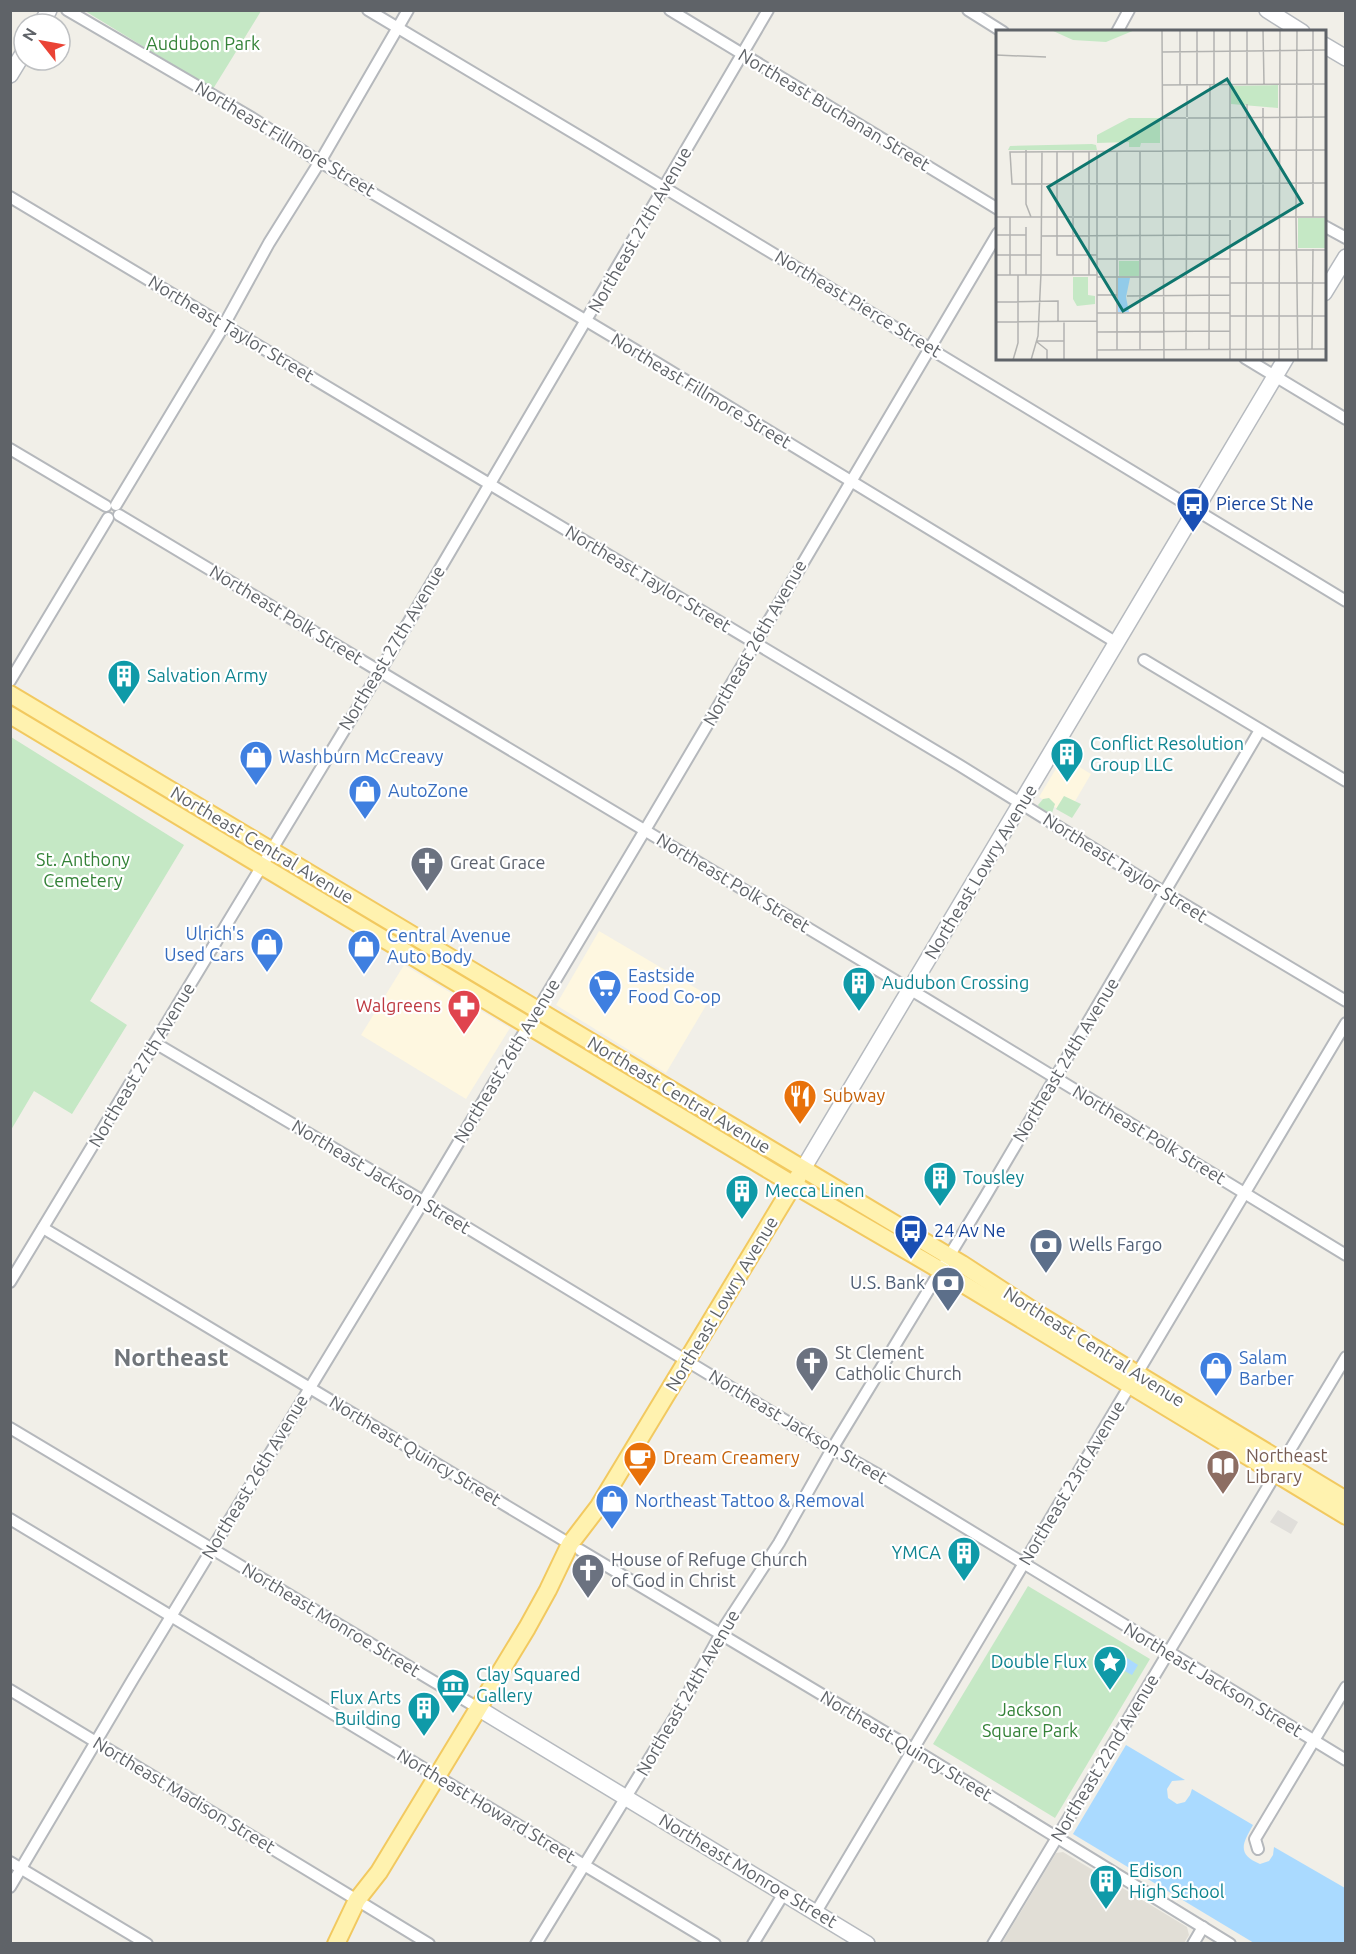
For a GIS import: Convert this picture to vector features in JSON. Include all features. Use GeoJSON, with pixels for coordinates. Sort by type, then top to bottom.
{"type":"FeatureCollection","features":[{"type":"Feature","properties":{"kind":"main road"},"geometry":{"type":"LineString","coordinates":[[1267,10],[1299,30]]}},
{"type":"Feature","properties":{"kind":"main road"},"geometry":{"type":"LineString","coordinates":[[1326,46],[1346,58]]}},
{"type":"Feature","properties":{"kind":"main road"},"geometry":{"type":"LineString","coordinates":[[1326,290],[1346,257]]}},
{"type":"Feature","properties":{"kind":"main road","name":"Northeast Lowry Avenue"},"geometry":{"type":"LineString","coordinates":[[339,1938],[911,990],[1285,360]]}},
{"type":"Feature","properties":{"kind":"main road","name":"Northeast Central Avenue"},"geometry":{"type":"LineString","coordinates":[[10,694],[803,1169],[944,1263],[1280,1468],[1346,1516]]}},
{"type":"Feature","properties":{"kind":"main road","name":"Northeast Central Avenue"},"geometry":{"type":"LineString","coordinates":[[10,715],[197,825],[794,1185],[944,1263]]}},
{"type":"Feature","properties":{"kind":"main road","name":"Northeast Central Avenue"},"geometry":{"type":"LineString","coordinates":[[1280,1468],[1346,1500]]}},
{"type":"Feature","properties":{"kind":"main road","name":"Northeast Monroe Street"},"geometry":{"type":"LineString","coordinates":[[478,1707],[867,1944]]}},
{"type":"Feature","properties":{"kind":"street","name":"Northeast Fillmore Street"},"geometry":{"type":"LineString","coordinates":[[67,10],[252,118],[320,162],[1117,643]]}},
{"type":"Feature","properties":{"kind":"street","name":"Northeast Pierce Street"},"geometry":{"type":"LineString","coordinates":[[368,10],[1346,601]]}},
{"type":"Feature","properties":{"kind":"street"},"geometry":{"type":"LineString","coordinates":[[10,681],[224,325],[269,243],[320,162],[408,10]]}},
{"type":"Feature","properties":{"kind":"street","name":"Northeast Buchanan Street"},"geometry":{"type":"LineString","coordinates":[[670,10],[996,208]]}},
{"type":"Feature","properties":{"kind":"street","name":"Northeast 27th Avenue"},"geometry":{"type":"LineString","coordinates":[[10,1282],[380,671],[768,10]]}},
{"type":"Feature","properties":{"kind":"street"},"geometry":{"type":"LineString","coordinates":[[968,10],[1000,30]]}},
{"type":"Feature","properties":{"kind":"street"},"geometry":{"type":"LineString","coordinates":[[1118,30],[1129,10]]}},
{"type":"Feature","properties":{"kind":"street","name":"Northeast Taylor Street"},"geometry":{"type":"LineString","coordinates":[[10,197],[490,483],[1346,1001]]}},
{"type":"Feature","properties":{"kind":"street"},"geometry":{"type":"LineString","coordinates":[[1326,227],[1346,238]]}},
{"type":"Feature","properties":{"kind":"street","name":"Northeast 26th Avenue"},"geometry":{"type":"LineString","coordinates":[[10,1887],[645,830],[996,235]]}},
{"type":"Feature","properties":{"kind":"street"},"geometry":{"type":"LineString","coordinates":[[1248,360],[1346,419]]}},
{"type":"Feature","properties":{"kind":"street","name":"Northeast Polk Street"},"geometry":{"type":"LineString","coordinates":[[10,449],[911,990],[1346,1255]]}},
{"type":"Feature","properties":{"kind":"street"},"geometry":{"type":"LineString","coordinates":[[1144,660],[1346,782]]}},
{"type":"Feature","properties":{"kind":"street","name":"Northeast 24th Avenue"},"geometry":{"type":"LineString","coordinates":[[536,1944],[675,1717],[720,1634],[779,1543],[832,1449],[1260,730]]}},
{"type":"Feature","properties":{"kind":"street","name":"Northeast 23rd Avenue"},"geometry":{"type":"LineString","coordinates":[[816,1912],[1346,1023]]}},
{"type":"Feature","properties":{"kind":"street","name":"Northeast Jackson Street"},"geometry":{"type":"LineString","coordinates":[[155,1043],[423,1201],[1346,1760]]}},
{"type":"Feature","properties":{"kind":"street","name":"Northeast Quincy Street"},"geometry":{"type":"LineString","coordinates":[[43,1228],[914,1750],[1230,1944]]}},
{"type":"Feature","properties":{"kind":"street","name":"Northeast 22nd Avenue"},"geometry":{"type":"LineString","coordinates":[[993,1944],[1346,1357]]}},
{"type":"Feature","properties":{"kind":"street","name":"Northeast Monroe Street"},"geometry":{"type":"LineString","coordinates":[[10,1428],[478,1707]]}},
{"type":"Feature","properties":{"kind":"street","name":"Northeast Howard Street"},"geometry":{"type":"LineString","coordinates":[[10,1519],[715,1944]]}},
{"type":"Feature","properties":{"kind":"street"},"geometry":{"type":"LineString","coordinates":[[1258,1849],[1255,1839],[1346,1687]]}},
{"type":"Feature","properties":{"kind":"street","name":"Northeast Madison Street"},"geometry":{"type":"LineString","coordinates":[[10,1690],[429,1944]]}},
{"type":"Feature","properties":{"kind":"street"},"geometry":{"type":"LineString","coordinates":[[10,1862],[147,1944]]}},
{"type":"Feature","properties":{"kind":"street"},"geometry":{"type":"LineString","coordinates":[[753,1944],[784,1893]]}},
{"type":"Feature","properties":{"kind":"street"},"geometry":{"type":"LineString","coordinates":[[1193,1944],[1203,1927]]}},
{"type":"Feature","properties":{"kind":"shaded area"},"geometry":{"type":"Polygon","coordinates":[[[1063,757],[1091,774],[1067,815],[1039,797],[1063,757]]]}},
{"type":"Feature","properties":{"kind":"shaded area"},"geometry":{"type":"Polygon","coordinates":[[[599,931],[711,997],[666,1073],[556,1005],[599,931]]]}},
{"type":"Feature","properties":{"kind":"shaded area"},"geometry":{"type":"Polygon","coordinates":[[[404,965],[510,1028],[466,1099],[361,1035],[404,965]]]}},
{"type":"Feature","properties":{"kind":"shaded area"},"geometry":{"type":"Polygon","coordinates":[[[1278,1510],[1298,1522],[1291,1534],[1270,1522],[1278,1510]]]}},
{"type":"Feature","properties":{"kind":"shaded area"},"geometry":{"type":"Polygon","coordinates":[[[1063,1852],[1187,1927],[1189,1935],[1184,1943],[1002,1943],[1056,1853],[1063,1852]]]}},
{"type":"Feature","properties":{"kind":"green space","name":"Audubon Park"},"geometry":{"type":"Polygon","coordinates":[[[261,10],[213,89],[85,11],[261,10]]]}},
{"type":"Feature","properties":{"kind":"green space","name":"St. Anthony Cemetery"},"geometry":{"type":"Polygon","coordinates":[[[11,737],[184,845],[90,1001],[127,1025],[72,1114],[34,1091],[11,1130],[11,737]]]}},
{"type":"Feature","properties":{"kind":"green space"},"geometry":{"type":"Polygon","coordinates":[[[1064,796],[1081,804],[1072,818],[1056,809],[1064,796]]]}},
{"type":"Feature","properties":{"kind":"green space"},"geometry":{"type":"Polygon","coordinates":[[[1049,798],[1055,804],[1048,817],[1041,812],[1038,805],[1043,799],[1049,798]]]}},
{"type":"Feature","properties":{"kind":"green space","name":"Jackson Square Park"},"geometry":{"type":"Polygon","coordinates":[[[1028,1586],[1150,1659],[1055,1818],[933,1744],[1028,1586]]]}},
{"type":"Feature","properties":{"kind":"water"},"geometry":{"type":"Polygon","coordinates":[[[1119,1653],[1138,1665],[1132,1675],[1112,1664],[1119,1653]]]}},
{"type":"Feature","properties":{"kind":"water"},"geometry":{"type":"Polygon","coordinates":[[[1126,1745],[1185,1780],[1172,1781],[1167,1789],[1168,1798],[1177,1804],[1185,1802],[1192,1789],[1253,1825],[1244,1843],[1245,1852],[1252,1860],[1260,1864],[1269,1861],[1274,1847],[1345,1888],[1345,1943],[1254,1943],[1073,1834],[1126,1745]]]}},
{"type":"Feature","properties":{"kind":"place","name":"Pierce St Ne"},"geometry":{"type":"Point","coordinates":[1193,533]}},
{"type":"Feature","properties":{"kind":"place","name":"Salvation Army"},"geometry":{"type":"Point","coordinates":[124,705]}},
{"type":"Feature","properties":{"kind":"place","name":"Conflict Resolution Group LLC"},"geometry":{"type":"Point","coordinates":[1067,783]}},
{"type":"Feature","properties":{"kind":"place","name":"Washburn McCreavy"},"geometry":{"type":"Point","coordinates":[256,786]}},
{"type":"Feature","properties":{"kind":"place","name":"AutoZone"},"geometry":{"type":"Point","coordinates":[365,820]}},
{"type":"Feature","properties":{"kind":"place","name":"Great Grace"},"geometry":{"type":"Point","coordinates":[427,892]}},
{"type":"Feature","properties":{"kind":"place","name":"Ulrich's Used Cars"},"geometry":{"type":"Point","coordinates":[267,973]}},
{"type":"Feature","properties":{"kind":"place","name":"Central Avenue Auto Body"},"geometry":{"type":"Point","coordinates":[364,975]}},
{"type":"Feature","properties":{"kind":"place","name":"Audubon Crossing"},"geometry":{"type":"Point","coordinates":[859,1012]}},
{"type":"Feature","properties":{"kind":"place","name":"Eastside Food Co-op"},"geometry":{"type":"Point","coordinates":[605,1015]}},
{"type":"Feature","properties":{"kind":"place","name":"Walgreens"},"geometry":{"type":"Point","coordinates":[464,1035]}},
{"type":"Feature","properties":{"kind":"place","name":"Subway"},"geometry":{"type":"Point","coordinates":[800,1125]}},
{"type":"Feature","properties":{"kind":"place","name":"Tousley"},"geometry":{"type":"Point","coordinates":[940,1207]}},
{"type":"Feature","properties":{"kind":"place","name":"Mecca Linen"},"geometry":{"type":"Point","coordinates":[742,1220]}},
{"type":"Feature","properties":{"kind":"place","name":"24 Av Ne"},"geometry":{"type":"Point","coordinates":[911,1260]}},
{"type":"Feature","properties":{"kind":"place","name":"Wells Fargo"},"geometry":{"type":"Point","coordinates":[1046,1274]}},
{"type":"Feature","properties":{"kind":"place","name":"U.S. Bank"},"geometry":{"type":"Point","coordinates":[948,1312]}},
{"type":"Feature","properties":{"kind":"place","name":"St Clement Catholic Church"},"geometry":{"type":"Point","coordinates":[812,1392]}},
{"type":"Feature","properties":{"kind":"place","name":"Salam Barber"},"geometry":{"type":"Point","coordinates":[1216,1397]}},
{"type":"Feature","properties":{"kind":"place","name":"Dream Creamery"},"geometry":{"type":"Point","coordinates":[640,1487]}},
{"type":"Feature","properties":{"kind":"place","name":"Northeast Library"},"geometry":{"type":"Point","coordinates":[1223,1495]}},
{"type":"Feature","properties":{"kind":"place","name":"Northeast Tattoo & Removal"},"geometry":{"type":"Point","coordinates":[612,1530]}},
{"type":"Feature","properties":{"kind":"place","name":"YMCA"},"geometry":{"type":"Point","coordinates":[964,1582]}},
{"type":"Feature","properties":{"kind":"place","name":"House of Refuge Church of God in Christ"},"geometry":{"type":"Point","coordinates":[588,1599]}},
{"type":"Feature","properties":{"kind":"place","name":"Double Flux"},"geometry":{"type":"Point","coordinates":[1110,1691]}},
{"type":"Feature","properties":{"kind":"place","name":"Clay Squared Gallery"},"geometry":{"type":"Point","coordinates":[453,1714]}},
{"type":"Feature","properties":{"kind":"place","name":"Flux Arts Building"},"geometry":{"type":"Point","coordinates":[424,1737]}},
{"type":"Feature","properties":{"kind":"place","name":"Edison High School"},"geometry":{"type":"Point","coordinates":[1106,1910]}},
{"type":"Feature","properties":{"kind":"district","name":"Northeast"},"geometry":{"type":"Point","coordinates":[171,1358]}}]}
